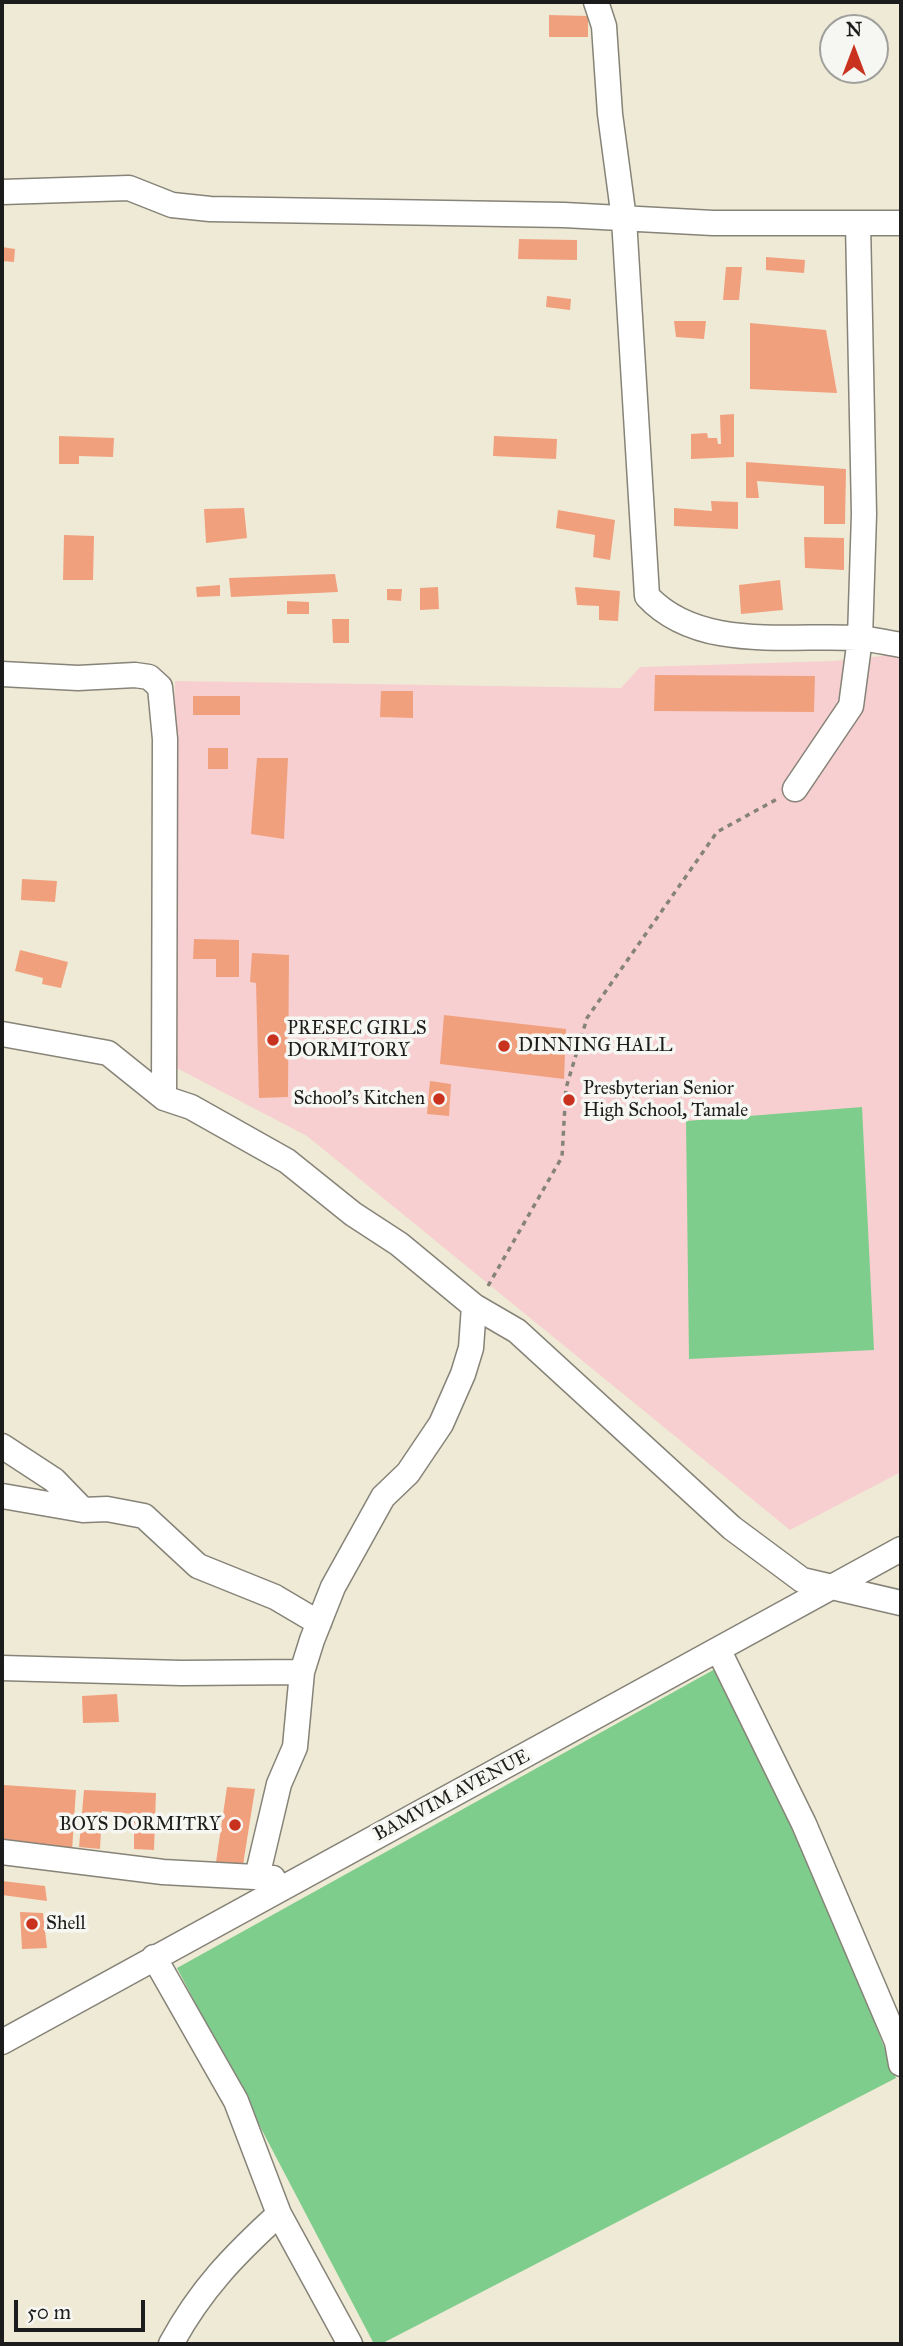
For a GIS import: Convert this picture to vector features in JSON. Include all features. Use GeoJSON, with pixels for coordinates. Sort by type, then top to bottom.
{"type":"FeatureCollection","features":[{"type":"Feature","properties":{"kind":"street"},"geometry":{"type":"LineString","coordinates":[[596,2],[604,26],[610,114],[624,219],[646,596],[656,606],[682,622],[735,635],[860,638],[901,645]]}},
{"type":"Feature","properties":{"kind":"street"},"geometry":{"type":"LineString","coordinates":[[2,192],[129,188],[172,205],[209,209],[713,223],[901,223]]}},
{"type":"Feature","properties":{"kind":"street"},"geometry":{"type":"LineString","coordinates":[[794,789],[850,706],[860,638],[864,514],[858,223]]}},
{"type":"Feature","properties":{"kind":"street"},"geometry":{"type":"LineString","coordinates":[[2,674],[78,678],[135,675],[149,677],[160,687],[165,739],[164,1098]]}},
{"type":"Feature","properties":{"kind":"street"},"geometry":{"type":"LineString","coordinates":[[2,1034],[108,1053],[164,1098],[191,1107],[287,1161],[353,1214],[481,1296],[750,1544],[802,1580],[901,1603]]}},
{"type":"Feature","properties":{"kind":"street"},"geometry":{"type":"LineString","coordinates":[[257,1877],[279,1784],[295,1746],[302,1672],[318,1623],[334,1587],[383,1497],[408,1473],[441,1424],[463,1374],[481,1296]]}},
{"type":"Feature","properties":{"kind":"street"},"geometry":{"type":"LineString","coordinates":[[2,1446],[54,1480],[83,1510]]}},
{"type":"Feature","properties":{"kind":"street"},"geometry":{"type":"LineString","coordinates":[[2,1496],[83,1510],[107,1509],[144,1516],[198,1566],[264,1592],[318,1623]]}},
{"type":"Feature","properties":{"kind":"street","name":"BAMVIM AVENUE"},"geometry":{"type":"LineString","coordinates":[[2,2042],[901,1549]]}},
{"type":"Feature","properties":{"kind":"street"},"geometry":{"type":"LineString","coordinates":[[719,1651],[804,1824],[897,2042],[901,2064]]}},
{"type":"Feature","properties":{"kind":"street"},"geometry":{"type":"LineString","coordinates":[[2,1668],[181,1673],[302,1672]]}},
{"type":"Feature","properties":{"kind":"street"},"geometry":{"type":"LineString","coordinates":[[2,1852],[163,1872],[296,1880]]}},
{"type":"Feature","properties":{"kind":"street"},"geometry":{"type":"LineString","coordinates":[[154,1957],[236,2101],[279,2214],[350,2344]]}},
{"type":"Feature","properties":{"kind":"street"},"geometry":{"type":"LineString","coordinates":[[172,2344],[191,2306],[279,2214]]}},
{"type":"Feature","properties":{"kind":"path"},"geometry":{"type":"LineString","coordinates":[[481,1296],[562,1157],[566,1088],[587,1018],[717,832],[794,789]]}},
{"type":"Feature","properties":{"kind":"shaded area","name":"Presbyterian Senior High School, Tamale"},"geometry":{"type":"Polygon","coordinates":[[[901,654],[901,1472],[790,1530],[307,1136],[167,1063],[175,681],[621,688],[640,667],[834,661],[901,654]]]}},
{"type":"Feature","properties":{"kind":"green space"},"geometry":{"type":"Polygon","coordinates":[[[862,1107],[874,1350],[689,1359],[686,1121],[862,1107]]]}},
{"type":"Feature","properties":{"kind":"green space"},"geometry":{"type":"Polygon","coordinates":[[[715,1669],[813,1862],[896,2078],[381,2344],[374,2344],[177,1968],[715,1669]]]}},
{"type":"Feature","properties":{"kind":"building"},"geometry":{"type":"Polygon","coordinates":[[[549,15],[588,16],[588,37],[549,37],[549,15]]]}},
{"type":"Feature","properties":{"kind":"building"},"geometry":{"type":"Polygon","coordinates":[[[519,239],[577,240],[577,260],[518,259],[519,239]]]}},
{"type":"Feature","properties":{"kind":"building"},"geometry":{"type":"Polygon","coordinates":[[[2,247],[15,249],[14,262],[2,261],[2,247]]]}},
{"type":"Feature","properties":{"kind":"building"},"geometry":{"type":"Polygon","coordinates":[[[766,257],[805,260],[804,273],[766,270],[766,257]]]}},
{"type":"Feature","properties":{"kind":"building"},"geometry":{"type":"Polygon","coordinates":[[[726,267],[742,267],[739,300],[723,300],[726,267]]]}},
{"type":"Feature","properties":{"kind":"building"},"geometry":{"type":"Polygon","coordinates":[[[547,296],[571,299],[570,310],[546,307],[547,296]]]}},
{"type":"Feature","properties":{"kind":"building"},"geometry":{"type":"Polygon","coordinates":[[[674,321],[706,321],[704,339],[676,337],[674,321]]]}},
{"type":"Feature","properties":{"kind":"building"},"geometry":{"type":"Polygon","coordinates":[[[750,323],[826,330],[837,393],[750,389],[750,323]]]}},
{"type":"Feature","properties":{"kind":"building"},"geometry":{"type":"Polygon","coordinates":[[[734,414],[734,457],[691,459],[691,434],[707,433],[708,438],[717,438],[718,444],[721,444],[720,415],[734,414]]]}},
{"type":"Feature","properties":{"kind":"building"},"geometry":{"type":"Polygon","coordinates":[[[59,436],[114,438],[113,457],[79,456],[79,464],[59,464],[59,436]]]}},
{"type":"Feature","properties":{"kind":"building"},"geometry":{"type":"Polygon","coordinates":[[[494,436],[557,439],[556,459],[493,456],[494,436]]]}},
{"type":"Feature","properties":{"kind":"building"},"geometry":{"type":"Polygon","coordinates":[[[746,462],[846,469],[845,524],[824,524],[824,486],[757,481],[759,498],[746,498],[746,462]]]}},
{"type":"Feature","properties":{"kind":"building"},"geometry":{"type":"Polygon","coordinates":[[[711,501],[738,502],[738,529],[674,526],[674,508],[712,511],[711,501]]]}},
{"type":"Feature","properties":{"kind":"building"},"geometry":{"type":"Polygon","coordinates":[[[244,508],[247,538],[206,543],[204,509],[244,508]]]}},
{"type":"Feature","properties":{"kind":"building"},"geometry":{"type":"Polygon","coordinates":[[[558,510],[615,520],[610,560],[593,557],[595,535],[556,528],[558,510]]]}},
{"type":"Feature","properties":{"kind":"building"},"geometry":{"type":"Polygon","coordinates":[[[64,535],[94,536],[93,580],[63,580],[64,535]]]}},
{"type":"Feature","properties":{"kind":"building"},"geometry":{"type":"Polygon","coordinates":[[[804,537],[844,538],[844,570],[805,568],[804,537]]]}},
{"type":"Feature","properties":{"kind":"building"},"geometry":{"type":"Polygon","coordinates":[[[335,574],[338,592],[231,597],[229,578],[335,574]]]}},
{"type":"Feature","properties":{"kind":"building"},"geometry":{"type":"Polygon","coordinates":[[[780,580],[783,610],[741,614],[739,585],[780,580]]]}},
{"type":"Feature","properties":{"kind":"building"},"geometry":{"type":"Polygon","coordinates":[[[220,585],[220,596],[197,597],[196,587],[220,585]]]}},
{"type":"Feature","properties":{"kind":"building"},"geometry":{"type":"Polygon","coordinates":[[[438,587],[439,609],[420,610],[420,588],[438,587]]]}},
{"type":"Feature","properties":{"kind":"building"},"geometry":{"type":"Polygon","coordinates":[[[575,587],[620,591],[618,621],[599,620],[599,606],[577,605],[575,587]]]}},
{"type":"Feature","properties":{"kind":"building"},"geometry":{"type":"Polygon","coordinates":[[[387,589],[402,589],[401,601],[387,600],[387,589]]]}},
{"type":"Feature","properties":{"kind":"building"},"geometry":{"type":"Polygon","coordinates":[[[287,601],[309,602],[309,614],[287,614],[287,601]]]}},
{"type":"Feature","properties":{"kind":"building"},"geometry":{"type":"Polygon","coordinates":[[[332,619],[349,619],[349,643],[333,643],[332,619]]]}},
{"type":"Feature","properties":{"kind":"building"},"geometry":{"type":"Polygon","coordinates":[[[655,675],[815,676],[814,712],[654,711],[655,675]]]}},
{"type":"Feature","properties":{"kind":"building"},"geometry":{"type":"Polygon","coordinates":[[[381,691],[413,691],[413,718],[380,717],[381,691]]]}},
{"type":"Feature","properties":{"kind":"building"},"geometry":{"type":"Polygon","coordinates":[[[193,696],[240,696],[240,715],[193,715],[193,696]]]}},
{"type":"Feature","properties":{"kind":"building"},"geometry":{"type":"Polygon","coordinates":[[[208,748],[228,748],[228,769],[208,769],[208,748]]]}},
{"type":"Feature","properties":{"kind":"building"},"geometry":{"type":"Polygon","coordinates":[[[257,758],[288,758],[284,839],[251,834],[257,758]]]}},
{"type":"Feature","properties":{"kind":"building"},"geometry":{"type":"Polygon","coordinates":[[[22,879],[57,881],[55,902],[21,900],[22,879]]]}},
{"type":"Feature","properties":{"kind":"building"},"geometry":{"type":"Polygon","coordinates":[[[194,939],[239,940],[239,977],[216,977],[216,959],[193,959],[194,939]]]}},
{"type":"Feature","properties":{"kind":"building"},"geometry":{"type":"Polygon","coordinates":[[[20,950],[68,962],[61,988],[42,984],[43,978],[15,971],[20,950]]]}},
{"type":"Feature","properties":{"kind":"building","name":"PRESEC GIRLS DORMITORY"},"geometry":{"type":"Polygon","coordinates":[[[252,953],[289,955],[288,1097],[259,1098],[256,983],[250,982],[252,953]]]}},
{"type":"Feature","properties":{"kind":"building","name":"DINNING HALL"},"geometry":{"type":"Polygon","coordinates":[[[444,1015],[566,1029],[564,1079],[440,1064],[444,1015]]]}},
{"type":"Feature","properties":{"kind":"building","name":"School's Kitchen"},"geometry":{"type":"Polygon","coordinates":[[[430,1081],[451,1084],[449,1116],[427,1114],[430,1081]]]}},
{"type":"Feature","properties":{"kind":"building"},"geometry":{"type":"Polygon","coordinates":[[[117,1694],[119,1722],[83,1723],[82,1696],[117,1694]]]}},
{"type":"Feature","properties":{"kind":"building"},"geometry":{"type":"Polygon","coordinates":[[[4,1785],[76,1790],[72,1851],[2,1846],[4,1785]]]}},
{"type":"Feature","properties":{"kind":"building","name":"BOYS DORMITRY"},"geometry":{"type":"Polygon","coordinates":[[[227,1787],[255,1789],[243,1865],[216,1862],[227,1787]]]}},
{"type":"Feature","properties":{"kind":"building"},"geometry":{"type":"Polygon","coordinates":[[[84,1790],[156,1793],[154,1850],[134,1849],[134,1814],[102,1811],[100,1849],[79,1847],[84,1790]]]}},
{"type":"Feature","properties":{"kind":"building"},"geometry":{"type":"Polygon","coordinates":[[[2,1881],[45,1886],[47,1901],[2,1895],[2,1881]]]}},
{"type":"Feature","properties":{"kind":"building"},"geometry":{"type":"Polygon","coordinates":[[[20,1912],[43,1913],[47,1948],[22,1949],[20,1912]]]}},
{"type":"Feature","properties":{"kind":"place","name":"PRESEC GIRLS DORMITORY"},"geometry":{"type":"Point","coordinates":[273,1040]}},
{"type":"Feature","properties":{"kind":"place","name":"DINNING HALL"},"geometry":{"type":"Point","coordinates":[504,1046]}},
{"type":"Feature","properties":{"kind":"place","name":"School's Kitchen"},"geometry":{"type":"Point","coordinates":[439,1099]}},
{"type":"Feature","properties":{"kind":"place","name":"Presbyterian Senior High School, Tamale"},"geometry":{"type":"Point","coordinates":[569,1100]}},
{"type":"Feature","properties":{"kind":"place","name":"BOYS DORMITRY"},"geometry":{"type":"Point","coordinates":[235,1825]}},
{"type":"Feature","properties":{"kind":"place","name":"Shell"},"geometry":{"type":"Point","coordinates":[32,1924]}}]}
